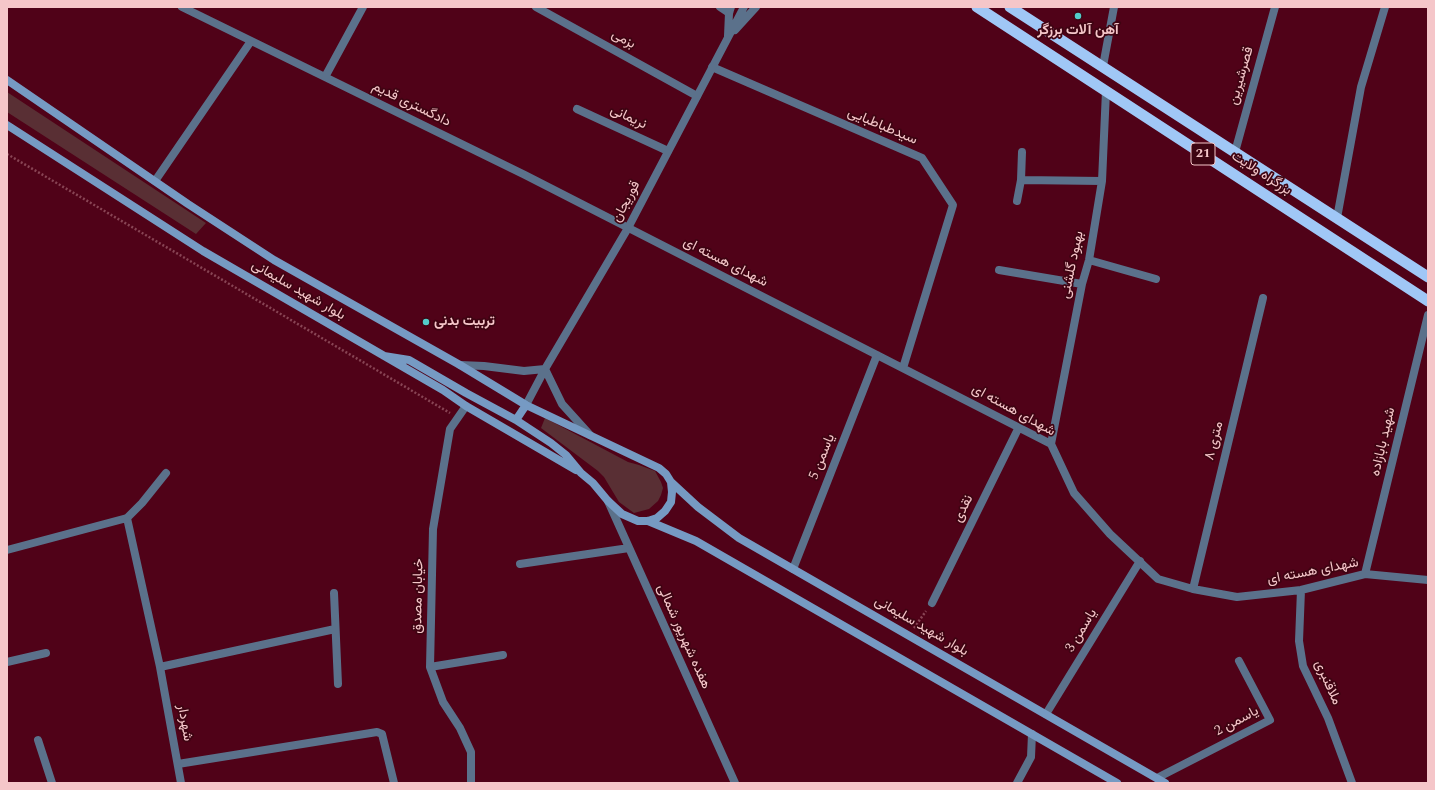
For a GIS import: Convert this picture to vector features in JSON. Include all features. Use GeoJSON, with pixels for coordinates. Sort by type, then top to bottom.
{"type":"FeatureCollection","features":[{"type":"Feature","properties":{"kind":"highway","name":"بزرگراه ولایت"},"geometry":{"type":"LineString","coordinates":[[977,7],[1428,301]]}},
{"type":"Feature","properties":{"kind":"highway","name":"بزرگراه ولایت"},"geometry":{"type":"LineString","coordinates":[[1010,7],[1428,277]]}},
{"type":"Feature","properties":{"kind":"main road","name":"بلوار شهید سلیمانی"},"geometry":{"type":"LineString","coordinates":[[7,80],[274,260],[460,365],[526,405],[659,468],[666,474],[671,482],[698,507],[739,538],[1165,783]]}},
{"type":"Feature","properties":{"kind":"main road","name":"بلوار شهید سلیمانی"},"geometry":{"type":"LineString","coordinates":[[7,125],[203,251],[443,390],[466,406],[581,473]]}},
{"type":"Feature","properties":{"kind":"main road"},"geometry":{"type":"LineString","coordinates":[[384,356],[409,360],[516,420],[566,455],[581,473],[593,483],[608,501],[622,514],[638,521],[648,521],[657,518],[665,511],[670,502],[672,492],[671,482]]}},
{"type":"Feature","properties":{"kind":"main road"},"geometry":{"type":"LineString","coordinates":[[516,420],[526,405]]}},
{"type":"Feature","properties":{"kind":"main road"},"geometry":{"type":"LineString","coordinates":[[648,521],[696,540],[1116,783]]}},
{"type":"Feature","properties":{"kind":"street","name":"دادگستری قدیم"},"geometry":{"type":"LineString","coordinates":[[182,7],[525,175],[628,228]]}},
{"type":"Feature","properties":{"kind":"street"},"geometry":{"type":"LineString","coordinates":[[325,77],[363,7]]}},
{"type":"Feature","properties":{"kind":"street","name":"بزمی"},"geometry":{"type":"LineString","coordinates":[[536,7],[697,96]]}},
{"type":"Feature","properties":{"kind":"street"},"geometry":{"type":"LineString","coordinates":[[720,7],[730,10],[728,38]]}},
{"type":"Feature","properties":{"kind":"street","name":"قوریجان"},"geometry":{"type":"LineString","coordinates":[[526,405],[545,369],[628,228],[744,7]]}},
{"type":"Feature","properties":{"kind":"street"},"geometry":{"type":"LineString","coordinates":[[728,38],[756,7]]}},
{"type":"Feature","properties":{"kind":"street"},"geometry":{"type":"LineString","coordinates":[[1103,66],[1114,7]]}},
{"type":"Feature","properties":{"kind":"street","name":"قصرشیرین"},"geometry":{"type":"LineString","coordinates":[[1235,152],[1275,7]]}},
{"type":"Feature","properties":{"kind":"street"},"geometry":{"type":"LineString","coordinates":[[1337,218],[1361,87],[1385,7]]}},
{"type":"Feature","properties":{"kind":"street"},"geometry":{"type":"LineString","coordinates":[[155,181],[251,41]]}},
{"type":"Feature","properties":{"kind":"street","name":"سیدطباطبایی"},"geometry":{"type":"LineString","coordinates":[[712,67],[922,158],[953,206],[903,368]]}},
{"type":"Feature","properties":{"kind":"street","name":"بهبود گلشنی"},"geometry":{"type":"LineString","coordinates":[[1051,444],[1082,284],[1089,260],[1102,181],[1106,91]]}},
{"type":"Feature","properties":{"kind":"street","name":"نریمانی"},"geometry":{"type":"LineString","coordinates":[[577,109],[668,151]]}},
{"type":"Feature","properties":{"kind":"street"},"geometry":{"type":"LineString","coordinates":[[1017,201],[1021,180],[1022,152]]}},
{"type":"Feature","properties":{"kind":"street"},"geometry":{"type":"LineString","coordinates":[[1021,180],[1102,181]]}},
{"type":"Feature","properties":{"kind":"street","name":"شهدای هسته ای"},"geometry":{"type":"LineString","coordinates":[[628,228],[1051,444],[1074,493],[1110,534],[1158,579],[1193,589],[1237,597],[1301,590],[1365,574],[1428,580]]}},
{"type":"Feature","properties":{"kind":"street"},"geometry":{"type":"LineString","coordinates":[[1089,260],[1156,279]]}},
{"type":"Feature","properties":{"kind":"street"},"geometry":{"type":"LineString","coordinates":[[999,270],[1082,284]]}},
{"type":"Feature","properties":{"kind":"street","name":"۸ متری"},"geometry":{"type":"LineString","coordinates":[[1193,589],[1264,298]]}},
{"type":"Feature","properties":{"kind":"street","name":"شهید بابازاده"},"geometry":{"type":"LineString","coordinates":[[1365,574],[1428,315]]}},
{"type":"Feature","properties":{"kind":"street","name":"یاسمن 5"},"geometry":{"type":"LineString","coordinates":[[793,569],[877,355]]}},
{"type":"Feature","properties":{"kind":"street"},"geometry":{"type":"LineString","coordinates":[[460,365],[484,366],[524,371],[545,369],[562,404],[590,435]]}},
{"type":"Feature","properties":{"kind":"street","name":"خیابان مصدق"},"geometry":{"type":"LineString","coordinates":[[466,406],[450,429],[433,529],[430,667],[443,702],[460,728],[471,752],[471,783]]}},
{"type":"Feature","properties":{"kind":"street","name":"نقدی"},"geometry":{"type":"LineString","coordinates":[[932,602],[1019,427]]}},
{"type":"Feature","properties":{"kind":"street"},"geometry":{"type":"LineString","coordinates":[[7,550],[127,518],[142,503],[166,473]]}},
{"type":"Feature","properties":{"kind":"street","name":"هفده شهریور شمالی"},"geometry":{"type":"LineString","coordinates":[[608,501],[735,783]]}},
{"type":"Feature","properties":{"kind":"street","name":"شهردار"},"geometry":{"type":"LineString","coordinates":[[127,518],[160,667],[181,783]]}},
{"type":"Feature","properties":{"kind":"street"},"geometry":{"type":"LineString","coordinates":[[520,564],[629,548]]}},
{"type":"Feature","properties":{"kind":"street","name":"یاسمن 3"},"geometry":{"type":"LineString","coordinates":[[1046,714],[1140,561]]}},
{"type":"Feature","properties":{"kind":"street","name":"ملاقنبری"},"geometry":{"type":"LineString","coordinates":[[1301,590],[1299,641],[1304,666],[1328,718],[1352,783]]}},
{"type":"Feature","properties":{"kind":"street"},"geometry":{"type":"LineString","coordinates":[[334,593],[338,684]]}},
{"type":"Feature","properties":{"kind":"street"},"geometry":{"type":"LineString","coordinates":[[160,667],[335,629]]}},
{"type":"Feature","properties":{"kind":"street"},"geometry":{"type":"LineString","coordinates":[[7,662],[46,653]]}},
{"type":"Feature","properties":{"kind":"street"},"geometry":{"type":"LineString","coordinates":[[430,667],[503,655]]}},
{"type":"Feature","properties":{"kind":"street","name":"یاسمن 2"},"geometry":{"type":"LineString","coordinates":[[1157,778],[1270,720],[1239,661]]}},
{"type":"Feature","properties":{"kind":"street"},"geometry":{"type":"LineString","coordinates":[[178,764],[378,732],[382,734],[394,783]]}},
{"type":"Feature","properties":{"kind":"street"},"geometry":{"type":"LineString","coordinates":[[1017,783],[1031,757],[1032,734]]}},
{"type":"Feature","properties":{"kind":"street"},"geometry":{"type":"LineString","coordinates":[[38,740],[52,783]]}},
{"type":"Feature","properties":{"kind":"path"},"geometry":{"type":"LineString","coordinates":[[7,154],[458,417]]}},
{"type":"Feature","properties":{"kind":"path"},"geometry":{"type":"LineString","coordinates":[[909,635],[932,602]]}},
{"type":"Feature","properties":{"kind":"shaded area"},"geometry":{"type":"Polygon","coordinates":[[[7,92],[206,223],[196,234],[7,112],[7,92]]]}},
{"type":"Feature","properties":{"kind":"shaded area"},"geometry":{"type":"Polygon","coordinates":[[[545,418],[628,462],[655,471],[663,488],[658,501],[649,509],[634,513],[619,502],[604,477],[598,471],[541,428],[545,418]]]}},
{"type":"Feature","properties":{"kind":"place","name":"آهن آلات برزگر"},"geometry":{"type":"Point","coordinates":[1078,16]}},
{"type":"Feature","properties":{"kind":"place","name":"تربیت بدنی"},"geometry":{"type":"Point","coordinates":[426,322]}}]}
